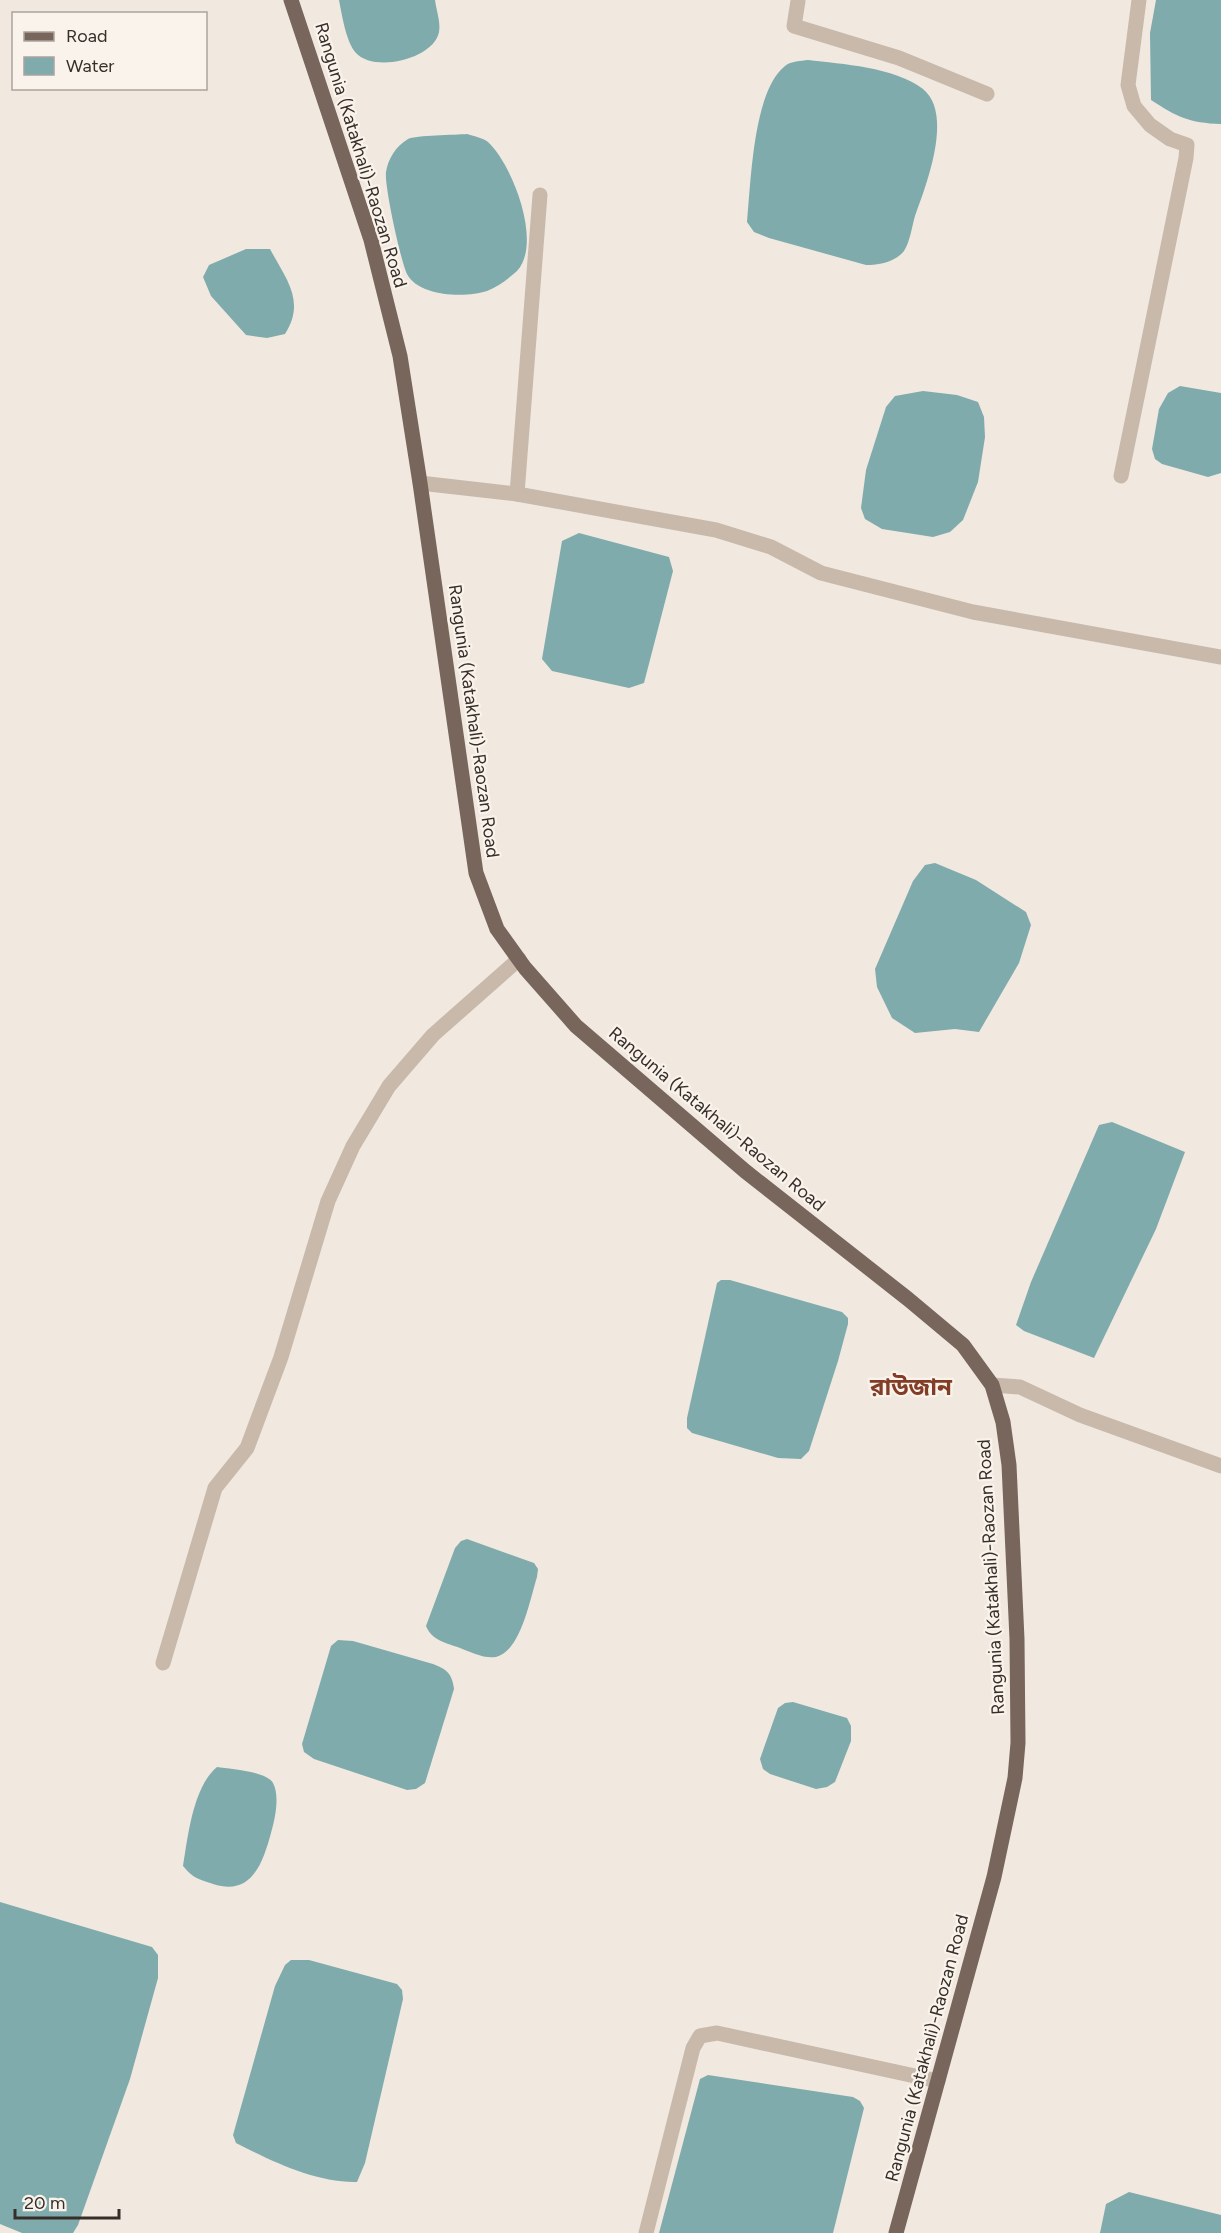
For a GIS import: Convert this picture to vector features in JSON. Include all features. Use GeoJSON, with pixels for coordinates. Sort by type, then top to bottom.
{"type":"FeatureCollection","features":[{"type":"Feature","properties":{"kind":"main road","name":"Rangunia (Katakhali)-Raozan Road"},"geometry":{"type":"LineString","coordinates":[[291,0],[371,240],[400,356],[476,873],[497,929],[519,960],[576,1026],[745,1172],[908,1299],[963,1345],[992,1385],[1003,1422],[1009,1465],[1017,1639],[1017,1755],[1011,1799],[994,1877],[896,2233]]}},
{"type":"Feature","properties":{"kind":"street"},"geometry":{"type":"LineString","coordinates":[[797,0],[794,26],[899,58],[987,94]]}},
{"type":"Feature","properties":{"kind":"street"},"geometry":{"type":"LineString","coordinates":[[1121,477],[1187,145],[1170,139],[1150,125],[1134,106],[1128,85],[1139,0]]}},
{"type":"Feature","properties":{"kind":"street"},"geometry":{"type":"LineString","coordinates":[[517,494],[540,195]]}},
{"type":"Feature","properties":{"kind":"street"},"geometry":{"type":"LineString","coordinates":[[420,483],[517,494],[716,530],[771,547],[821,573],[972,612],[1221,657]]}},
{"type":"Feature","properties":{"kind":"street"},"geometry":{"type":"LineString","coordinates":[[163,1663],[215,1488],[247,1448],[281,1357],[328,1201],[353,1146],[389,1086],[433,1035],[519,960]]}},
{"type":"Feature","properties":{"kind":"street"},"geometry":{"type":"LineString","coordinates":[[992,1385],[1020,1388],[1080,1415],[1221,1466]]}},
{"type":"Feature","properties":{"kind":"street"},"geometry":{"type":"LineString","coordinates":[[646,2233],[693,2048],[700,2036],[717,2033],[938,2081]]}},
{"type":"Feature","properties":{"kind":"water"},"geometry":{"type":"Polygon","coordinates":[[[339,0],[435,0],[439,32],[435,41],[415,56],[389,62],[365,59],[356,53],[350,42],[339,0]]]}},
{"type":"Feature","properties":{"kind":"water"},"geometry":{"type":"Polygon","coordinates":[[[1156,0],[1221,0],[1221,124],[1184,118],[1151,100],[1150,33],[1156,0]]]}},
{"type":"Feature","properties":{"kind":"water"},"geometry":{"type":"Polygon","coordinates":[[[808,60],[883,71],[923,89],[932,100],[937,132],[931,169],[906,247],[892,260],[866,265],[769,238],[754,232],[747,222],[752,162],[766,95],[774,78],[787,64],[808,60]]]}},
{"type":"Feature","properties":{"kind":"water"},"geometry":{"type":"Polygon","coordinates":[[[467,134],[488,142],[506,168],[521,204],[526,224],[527,242],[524,258],[517,271],[499,285],[487,291],[467,295],[444,294],[422,287],[413,282],[407,274],[394,223],[386,172],[393,153],[408,139],[467,134]]]}},
{"type":"Feature","properties":{"kind":"water"},"geometry":{"type":"Polygon","coordinates":[[[246,249],[270,249],[287,280],[294,301],[294,311],[285,334],[267,338],[246,335],[211,296],[203,277],[209,265],[246,249]]]}},
{"type":"Feature","properties":{"kind":"water"},"geometry":{"type":"Polygon","coordinates":[[[1180,386],[1221,393],[1221,473],[1208,477],[1162,464],[1155,459],[1152,449],[1159,409],[1168,393],[1180,386]]]}},
{"type":"Feature","properties":{"kind":"water"},"geometry":{"type":"Polygon","coordinates":[[[923,391],[957,395],[978,402],[984,417],[985,437],[978,482],[963,520],[950,532],[933,537],[882,529],[865,519],[861,508],[866,470],[886,407],[895,396],[923,391]]]}},
{"type":"Feature","properties":{"kind":"water"},"geometry":{"type":"Polygon","coordinates":[[[579,533],[669,557],[673,571],[644,683],[629,688],[552,671],[542,659],[562,541],[579,533]]]}},
{"type":"Feature","properties":{"kind":"water"},"geometry":{"type":"Polygon","coordinates":[[[935,863],[976,880],[1026,912],[1031,925],[1019,963],[979,1032],[955,1029],[915,1033],[892,1018],[877,987],[875,969],[913,881],[925,865],[935,863]]]}},
{"type":"Feature","properties":{"kind":"water"},"geometry":{"type":"Polygon","coordinates":[[[1112,1122],[1185,1152],[1156,1229],[1094,1358],[1024,1331],[1016,1325],[1031,1282],[1099,1125],[1112,1122]]]}},
{"type":"Feature","properties":{"kind":"water"},"geometry":{"type":"Polygon","coordinates":[[[721,1280],[730,1280],[842,1312],[848,1318],[838,1361],[809,1451],[801,1459],[778,1458],[692,1433],[687,1428],[687,1418],[717,1283],[721,1280]]]}},
{"type":"Feature","properties":{"kind":"water"},"geometry":{"type":"Polygon","coordinates":[[[467,1539],[534,1563],[538,1569],[528,1610],[518,1635],[505,1653],[496,1657],[478,1655],[440,1641],[426,1626],[455,1548],[461,1541],[467,1539]]]}},
{"type":"Feature","properties":{"kind":"water"},"geometry":{"type":"Polygon","coordinates":[[[338,1640],[353,1641],[433,1664],[445,1670],[452,1679],[454,1689],[425,1783],[416,1789],[407,1790],[314,1759],[304,1752],[302,1744],[331,1646],[338,1640]]]}},
{"type":"Feature","properties":{"kind":"water"},"geometry":{"type":"Polygon","coordinates":[[[793,1702],[847,1718],[851,1726],[851,1741],[835,1782],[827,1787],[816,1789],[770,1774],[763,1769],[760,1759],[778,1708],[785,1703],[793,1702]]]}},
{"type":"Feature","properties":{"kind":"water"},"geometry":{"type":"Polygon","coordinates":[[[217,1767],[247,1771],[263,1776],[273,1783],[275,1788],[274,1821],[264,1855],[254,1874],[237,1886],[226,1887],[203,1881],[193,1876],[183,1866],[197,1799],[202,1787],[217,1767]]]}},
{"type":"Feature","properties":{"kind":"water"},"geometry":{"type":"Polygon","coordinates":[[[0,1902],[152,1947],[158,1955],[158,1978],[130,2079],[78,2225],[73,2233],[22,2233],[0,2224],[0,1902]]]}},
{"type":"Feature","properties":{"kind":"water"},"geometry":{"type":"Polygon","coordinates":[[[291,1960],[309,1960],[397,1984],[402,1990],[403,1999],[365,2163],[357,2182],[326,2179],[294,2170],[236,2143],[233,2135],[275,1986],[285,1965],[291,1960]]]}},
{"type":"Feature","properties":{"kind":"water"},"geometry":{"type":"Polygon","coordinates":[[[708,2075],[853,2097],[860,2101],[864,2108],[833,2233],[659,2233],[700,2079],[708,2075]]]}},
{"type":"Feature","properties":{"kind":"water"},"geometry":{"type":"Polygon","coordinates":[[[1129,2192],[1221,2215],[1221,2233],[1100,2233],[1106,2204],[1129,2192]]]}},
{"type":"Feature","properties":{"kind":"district","name":"রাউজান"},"geometry":{"type":"Point","coordinates":[911,1387]}}]}
